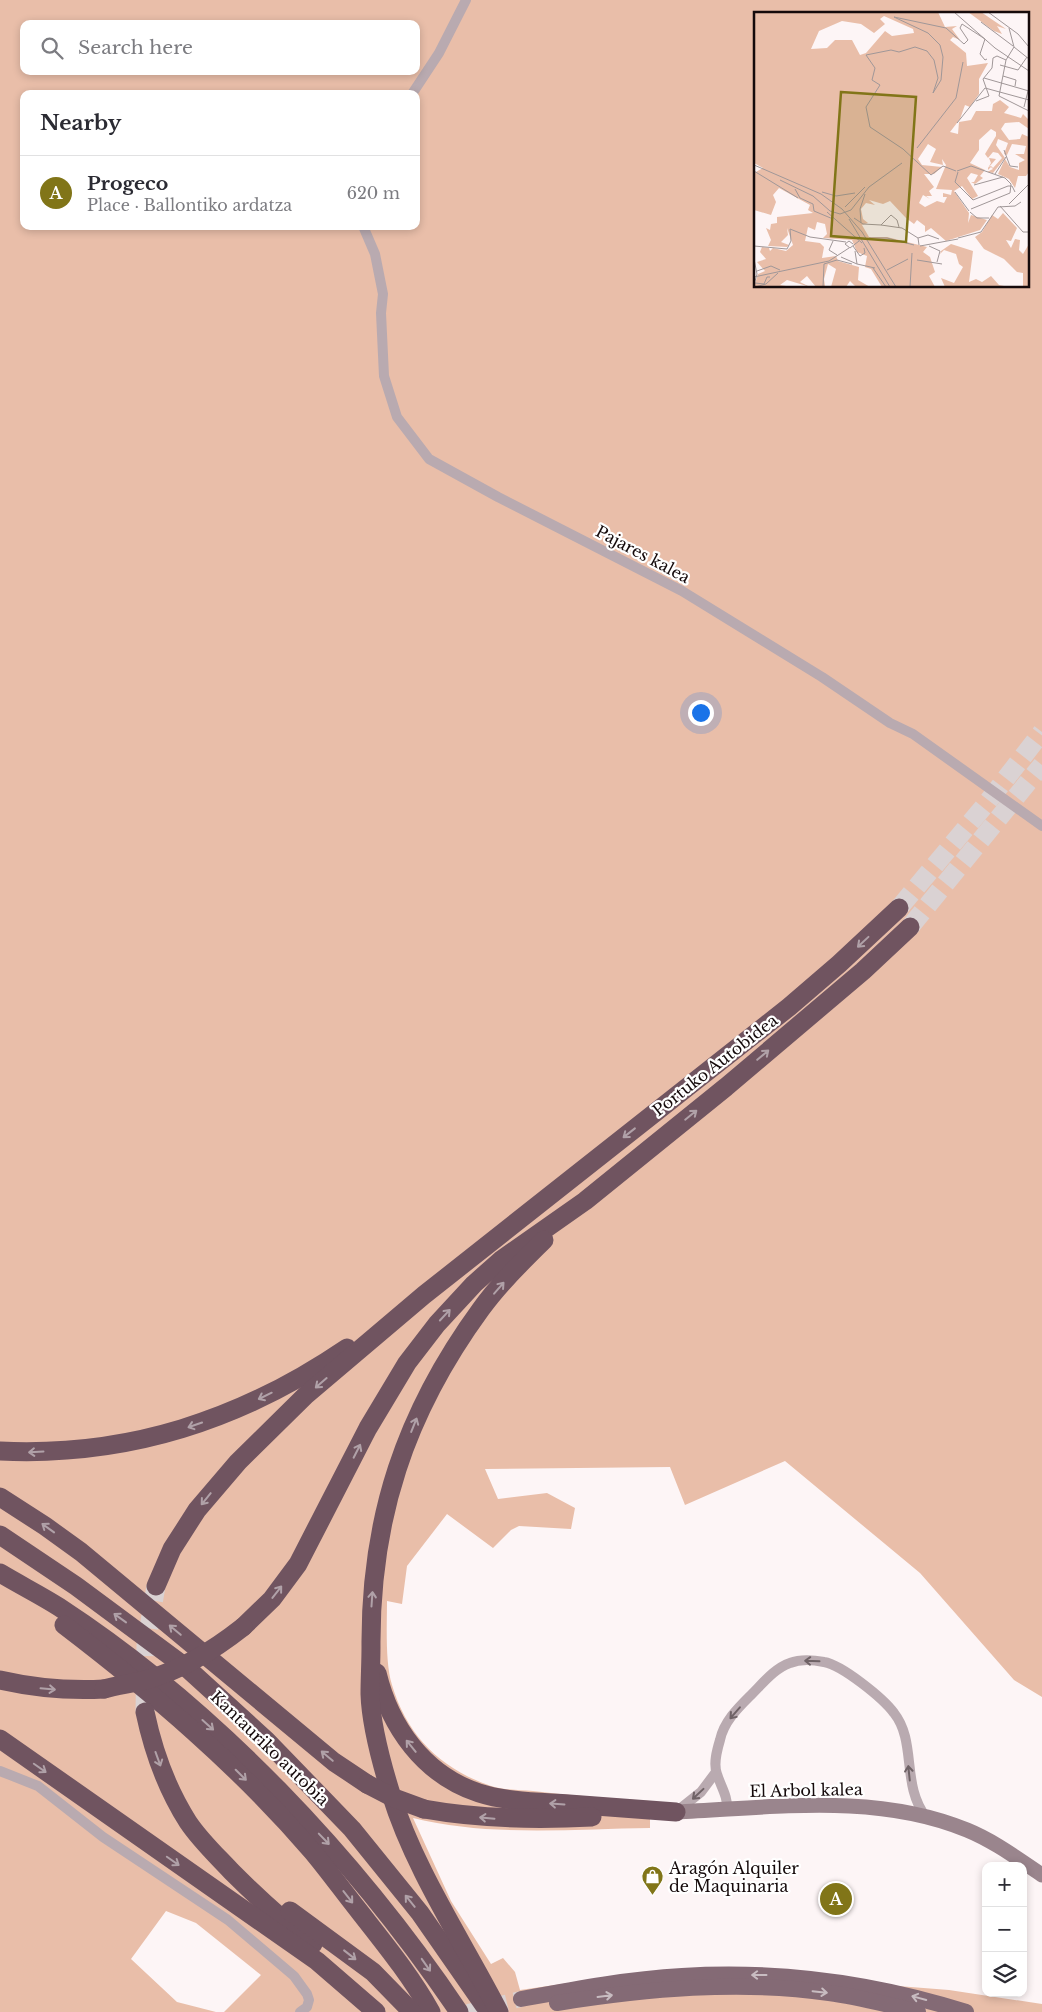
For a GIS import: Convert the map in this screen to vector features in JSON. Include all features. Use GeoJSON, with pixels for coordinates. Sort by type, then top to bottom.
{"type":"FeatureCollection","features":[{"type":"Feature","properties":{"kind":"highway","name":"Portuko Autobidea"},"geometry":{"type":"LineString","coordinates":[[424,1295],[788,1007],[840,964],[899,908]]}},
{"type":"Feature","properties":{"kind":"highway","name":"Portuko Autobidea"},"geometry":{"type":"LineString","coordinates":[[585,1200],[726,1087],[862,971],[910,927]]}},
{"type":"Feature","properties":{"kind":"highway"},"geometry":{"type":"LineString","coordinates":[[0,1680],[29,1687],[71,1690],[104,1688],[151,1678],[188,1663],[220,1645],[243,1627],[272,1599],[298,1564],[388,1393],[407,1363],[436,1324],[474,1284],[501,1260],[585,1200]]}},
{"type":"Feature","properties":{"kind":"highway"},"geometry":{"type":"LineString","coordinates":[[499,2012],[430,1882],[405,1831],[391,1794],[375,1728],[370,1696],[371,1597],[376,1553],[397,1466],[418,1414],[446,1361],[482,1308],[519,1266],[585,1200]]}},
{"type":"Feature","properties":{"kind":"highway"},"geometry":{"type":"LineString","coordinates":[[0,1451],[28,1452],[88,1449],[140,1440],[189,1427],[241,1408],[303,1376],[424,1295]]}},
{"type":"Feature","properties":{"kind":"highway"},"geometry":{"type":"LineString","coordinates":[[156,1586],[172,1549],[185,1527],[216,1486],[238,1462],[306,1396],[424,1295]]}},
{"type":"Feature","properties":{"kind":"highway"},"geometry":{"type":"LineString","coordinates":[[0,1497],[81,1552],[334,1762],[367,1784],[394,1798],[424,1809],[458,1815],[498,1818],[585,1817],[676,1812]]}},
{"type":"Feature","properties":{"kind":"highway","name":"Kantauriko autobia"},"geometry":{"type":"LineString","coordinates":[[0,1535],[76,1586],[188,1669],[267,1741],[352,1829],[420,1914],[489,2012]]}},
{"type":"Feature","properties":{"kind":"highway"},"geometry":{"type":"LineString","coordinates":[[0,1573],[58,1606],[119,1649],[172,1692],[254,1766],[332,1848],[401,1930],[459,2012]]}},
{"type":"Feature","properties":{"kind":"highway"},"geometry":{"type":"LineString","coordinates":[[0,1578],[114,1664],[178,1717],[240,1774],[312,1852],[383,1942],[431,2012]]}},
{"type":"Feature","properties":{"kind":"highway"},"geometry":{"type":"LineString","coordinates":[[371,1648],[382,1693],[398,1728],[413,1749],[424,1760],[454,1782],[479,1793],[521,1801],[676,1812]]}},
{"type":"Feature","properties":{"kind":"highway"},"geometry":{"type":"LineString","coordinates":[[145,1712],[155,1749],[170,1788],[188,1822],[205,1843],[270,1910],[349,1973],[388,2012]]}},
{"type":"Feature","properties":{"kind":"highway"},"geometry":{"type":"LineString","coordinates":[[0,1739],[317,1961],[376,2012]]}},
{"type":"Feature","properties":{"kind":"highway"},"geometry":{"type":"LineString","coordinates":[[226,1865],[332,1940],[373,1972],[412,2012]]}},
{"type":"Feature","properties":{"kind":"main road"},"geometry":{"type":"LineString","coordinates":[[918,2012],[829,1993],[779,1988],[732,1987],[633,1992],[522,2004],[602,1984],[682,1976],[771,1975],[865,1986],[966,2012]]}},
{"type":"Feature","properties":{"kind":"street"},"geometry":{"type":"LineString","coordinates":[[415,90],[439,53],[466,0]]}},
{"type":"Feature","properties":{"kind":"street","name":"Pajares kalea"},"geometry":{"type":"LineString","coordinates":[[365,230],[375,254],[383,294],[381,313],[384,376],[396,417],[429,459],[498,497],[682,591],[822,677],[890,723],[913,734],[1042,826]]}},
{"type":"Feature","properties":{"kind":"street"},"geometry":{"type":"LineString","coordinates":[[727,1810],[728,1802],[716,1772],[716,1760],[727,1722],[774,1672],[790,1663],[808,1660],[825,1662],[840,1668],[868,1689],[896,1714],[906,1738],[910,1783],[918,1807],[926,1818]]}},
{"type":"Feature","properties":{"kind":"street"},"geometry":{"type":"LineString","coordinates":[[0,1771],[38,1786],[103,1837],[228,1920],[294,1976],[309,2000],[307,2007],[300,2012]]}},
{"type":"Feature","properties":{"kind":"street"},"geometry":{"type":"LineString","coordinates":[[676,1812],[702,1792],[716,1772]]}},
{"type":"Feature","properties":{"kind":"street","name":"El Arbol kalea"},"geometry":{"type":"LineString","coordinates":[[676,1812],[800,1806],[869,1806],[926,1818],[966,1830],[1001,1848],[1042,1875]]}},
{"type":"Feature","properties":{"kind":"shaded area"},"geometry":{"type":"Polygon","coordinates":[[[0,0],[1042,0],[1042,1697],[1014,1680],[920,1573],[785,1461],[685,1505],[670,1467],[485,1469],[498,1499],[547,1493],[575,1508],[571,1529],[519,1526],[511,1530],[493,1548],[447,1514],[407,1566],[402,1604],[387,1601],[387,1655],[392,1685],[407,1720],[417,1735],[442,1760],[473,1779],[501,1788],[650,1801],[650,1828],[501,1830],[471,1828],[413,1818],[451,1901],[491,1964],[503,1958],[515,1972],[520,1990],[576,1982],[898,1986],[949,1990],[982,1995],[982,1997],[996,1997],[1042,2004],[1042,2012],[224,2012],[261,1975],[196,1923],[166,1911],[131,1959],[177,2002],[216,2012],[0,2012],[0,0]]]}},
{"type":"Feature","properties":{"kind":"tunnel"},"geometry":{"type":"LineString","coordinates":[[899,908],[986,804],[1042,732]]}},
{"type":"Feature","properties":{"kind":"tunnel"},"geometry":{"type":"LineString","coordinates":[[910,927],[1042,765]]}},
{"type":"Feature","properties":{"kind":"tunnel"},"geometry":{"type":"LineString","coordinates":[[145,1712],[146,1645],[156,1586]]}},
{"type":"Feature","properties":{"kind":"tunnel"},"geometry":{"type":"LineString","coordinates":[[468,2012],[521,1999]]}},
{"type":"Feature","properties":{"kind":"place","name":"Aragón Alquiler de Maquinaria"},"geometry":{"type":"Point","coordinates":[653,1896]}},
{"type":"Feature","properties":{"kind":"place","name":"Progeco"},"geometry":{"type":"Point","coordinates":[836,1899]}}]}
